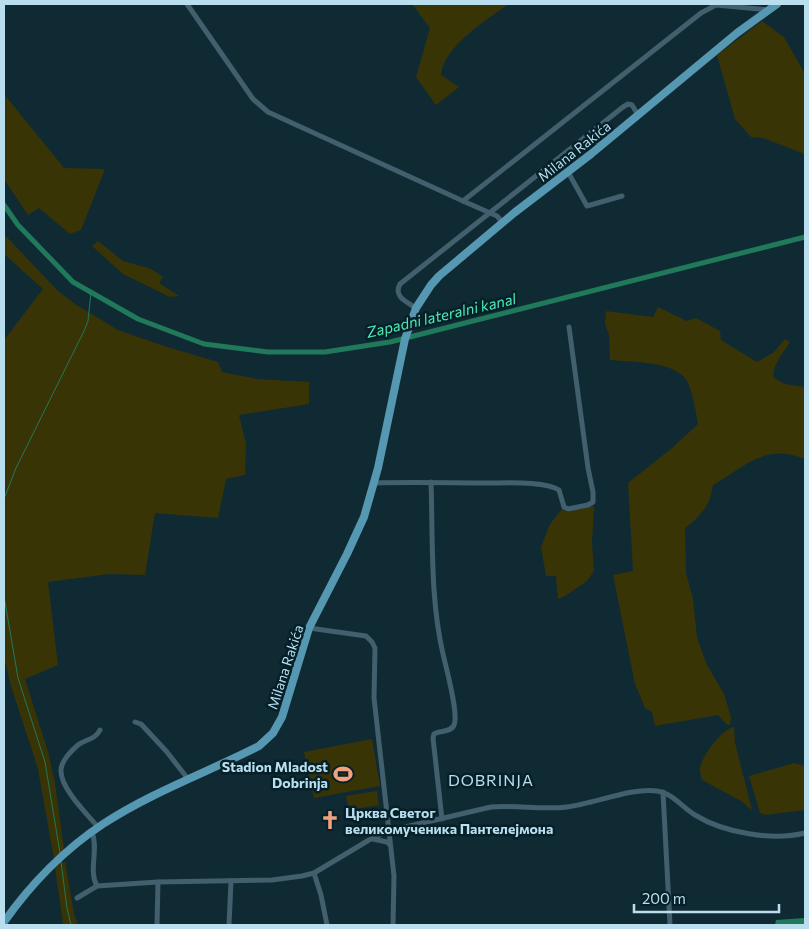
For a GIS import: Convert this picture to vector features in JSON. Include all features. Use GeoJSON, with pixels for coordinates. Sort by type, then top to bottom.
{"type":"FeatureCollection","features":[{"type":"Feature","properties":{"kind":"main road","name":"Milana Rakića"},"geometry":{"type":"LineString","coordinates":[[5,918],[27,892],[55,864],[95,830],[118,815],[188,779],[259,746],[273,733],[282,717],[309,628],[364,517],[374,483],[402,352],[416,308],[439,276],[601,146],[737,33],[777,4]]}},
{"type":"Feature","properties":{"kind":"street"},"geometry":{"type":"LineString","coordinates":[[188,4],[253,99],[268,112],[497,216],[503,223]]}},
{"type":"Feature","properties":{"kind":"street"},"geometry":{"type":"LineString","coordinates":[[463,201],[701,13],[716,5],[769,10]]}},
{"type":"Feature","properties":{"kind":"street"},"geometry":{"type":"LineString","coordinates":[[416,308],[398,296],[397,292],[400,284],[628,104],[632,105],[638,115]]}},
{"type":"Feature","properties":{"kind":"street"},"geometry":{"type":"LineString","coordinates":[[592,133],[601,146]]}},
{"type":"Feature","properties":{"kind":"street"},"geometry":{"type":"LineString","coordinates":[[568,172],[586,206],[622,196]]}},
{"type":"Feature","properties":{"kind":"street"},"geometry":{"type":"LineString","coordinates":[[374,483],[519,483],[554,487],[559,490],[564,507],[568,509],[588,505],[593,502],[569,327]]}},
{"type":"Feature","properties":{"kind":"street"},"geometry":{"type":"LineString","coordinates":[[431,482],[436,618],[455,720],[451,729],[437,732],[433,738],[442,819]]}},
{"type":"Feature","properties":{"kind":"street"},"geometry":{"type":"LineString","coordinates":[[309,628],[366,636],[375,648],[374,698],[394,876],[393,925]]}},
{"type":"Feature","properties":{"kind":"street"},"geometry":{"type":"LineString","coordinates":[[135,722],[141,724],[167,752],[188,779]]}},
{"type":"Feature","properties":{"kind":"street"},"geometry":{"type":"LineString","coordinates":[[97,886],[94,880],[95,830],[70,794],[62,776],[61,768],[76,746],[95,737],[100,730]]}},
{"type":"Feature","properties":{"kind":"street"},"geometry":{"type":"LineString","coordinates":[[77,898],[97,886],[291,878],[314,873],[388,831],[491,807],[568,807],[642,791],[663,792],[701,818],[721,826],[767,836],[788,837],[805,833]]}},
{"type":"Feature","properties":{"kind":"street"},"geometry":{"type":"LineString","coordinates":[[663,792],[670,925]]}},
{"type":"Feature","properties":{"kind":"street"},"geometry":{"type":"LineString","coordinates":[[372,839],[387,842],[390,845]]}},
{"type":"Feature","properties":{"kind":"street"},"geometry":{"type":"LineString","coordinates":[[314,873],[327,925]]}},
{"type":"Feature","properties":{"kind":"street"},"geometry":{"type":"LineString","coordinates":[[229,925],[230,881]]}},
{"type":"Feature","properties":{"kind":"street"},"geometry":{"type":"LineString","coordinates":[[158,882],[158,925]]}},
{"type":"Feature","properties":{"kind":"shaded area"},"geometry":{"type":"Polygon","coordinates":[[[412,4],[509,4],[489,17],[449,54],[441,75],[459,87],[436,105],[416,77],[430,28],[412,4]]]}},
{"type":"Feature","properties":{"kind":"shaded area"},"geometry":{"type":"Polygon","coordinates":[[[762,21],[784,37],[805,74],[805,154],[763,138],[751,137],[735,119],[717,55],[762,21]]]}},
{"type":"Feature","properties":{"kind":"shaded area"},"geometry":{"type":"Polygon","coordinates":[[[4,94],[64,168],[105,169],[81,230],[70,234],[39,208],[28,215],[4,179],[4,94]]]}},
{"type":"Feature","properties":{"kind":"shaded area"},"geometry":{"type":"Polygon","coordinates":[[[4,234],[58,291],[75,304],[118,330],[218,362],[222,372],[257,379],[309,382],[309,404],[239,415],[246,444],[245,475],[226,479],[218,518],[155,513],[145,575],[109,574],[48,582],[58,665],[25,679],[48,752],[55,783],[64,849],[54,859],[38,769],[11,686],[4,657],[4,493],[6,489],[4,488],[4,340],[43,289],[4,254],[4,234]]]}},
{"type":"Feature","properties":{"kind":"shaded area"},"geometry":{"type":"Polygon","coordinates":[[[98,241],[123,261],[151,269],[163,277],[159,283],[179,296],[170,297],[123,274],[92,246],[98,241]]]}},
{"type":"Feature","properties":{"kind":"shaded area"},"geometry":{"type":"Polygon","coordinates":[[[658,307],[687,321],[696,318],[720,331],[721,340],[757,362],[774,352],[785,339],[790,342],[776,364],[774,378],[785,384],[805,387],[805,459],[778,454],[767,455],[746,464],[713,485],[710,499],[704,510],[685,528],[686,573],[693,599],[697,637],[706,663],[724,694],[731,717],[730,725],[726,724],[718,715],[655,726],[652,712],[645,708],[635,684],[613,575],[633,571],[628,483],[672,448],[698,424],[689,385],[683,376],[668,367],[610,360],[609,335],[605,324],[606,311],[653,317],[658,307]]]}},
{"type":"Feature","properties":{"kind":"shaded area"},"geometry":{"type":"Polygon","coordinates":[[[594,506],[592,543],[594,571],[587,581],[558,599],[556,576],[546,576],[541,547],[550,524],[562,509],[567,512],[594,506]]]}},
{"type":"Feature","properties":{"kind":"shaded area"},"geometry":{"type":"Polygon","coordinates":[[[734,727],[735,743],[752,810],[741,801],[702,780],[701,776],[700,768],[708,750],[718,738],[734,727]]]}},
{"type":"Feature","properties":{"kind":"shaded area","name":"Stadion Mladost Dobrinja"},"geometry":{"type":"Polygon","coordinates":[[[372,739],[380,786],[314,798],[304,752],[372,739]]]}},
{"type":"Feature","properties":{"kind":"shaded area"},"geometry":{"type":"Polygon","coordinates":[[[794,763],[805,766],[805,810],[765,815],[760,813],[749,776],[794,763]]]}},
{"type":"Feature","properties":{"kind":"shaded area"},"geometry":{"type":"Polygon","coordinates":[[[377,791],[379,805],[349,810],[346,796],[377,791]]]}},
{"type":"Feature","properties":{"kind":"shaded area"},"geometry":{"type":"Polygon","coordinates":[[[65,861],[74,914],[78,925],[64,925],[63,923],[55,868],[65,861]]]}},
{"type":"Feature","properties":{"kind":"shaded area"},"geometry":{"type":"Polygon","coordinates":[[[805,918],[805,925],[775,925],[776,920],[805,918]]]}},
{"type":"Feature","properties":{"kind":"waterway","name":"Zapadni lateralni kanal"},"geometry":{"type":"LineString","coordinates":[[4,205],[18,225],[73,282],[138,319],[204,344],[268,352],[325,352],[390,342],[805,237]]}},
{"type":"Feature","properties":{"kind":"waterway"},"geometry":{"type":"LineString","coordinates":[[4,499],[16,468],[84,331],[88,321],[91,292]]}},
{"type":"Feature","properties":{"kind":"waterway"},"geometry":{"type":"LineString","coordinates":[[4,596],[18,678],[45,762],[60,853]]}},
{"type":"Feature","properties":{"kind":"waterway"},"geometry":{"type":"LineString","coordinates":[[61,862],[71,925]]}},
{"type":"Feature","properties":{"kind":"place","name":"Stadion Mladost Dobrinja"},"geometry":{"type":"Point","coordinates":[343,774]}},
{"type":"Feature","properties":{"kind":"place","name":"Црква Светог великомученика Пантелејмона"},"geometry":{"type":"Point","coordinates":[330,820]}},
{"type":"Feature","properties":{"kind":"district","name":"DOBRINJA"},"geometry":{"type":"Point","coordinates":[491,779]}}]}
